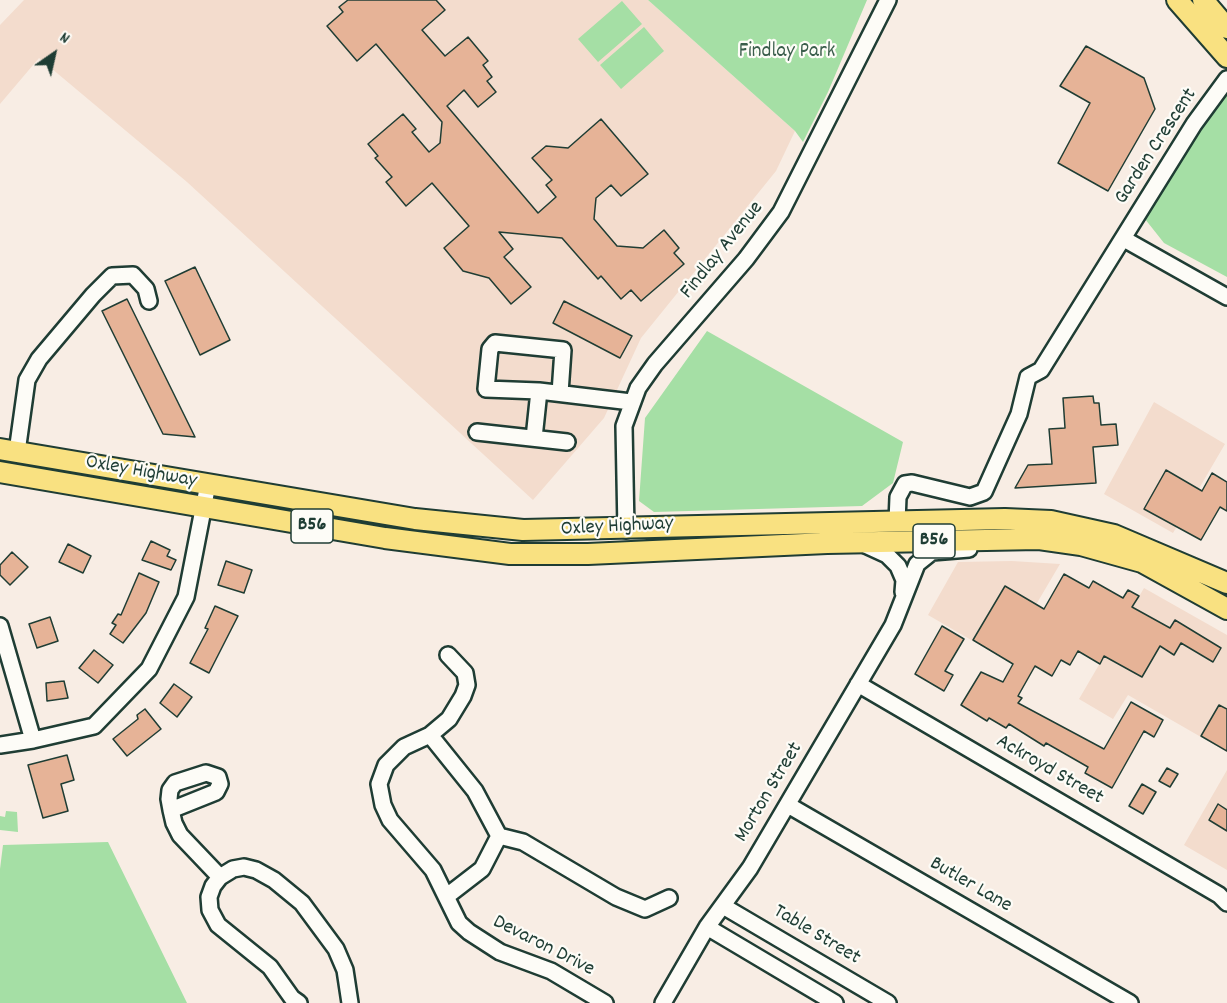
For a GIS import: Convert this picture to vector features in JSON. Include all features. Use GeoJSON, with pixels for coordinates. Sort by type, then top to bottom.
{"type":"FeatureCollection","features":[{"type":"Feature","properties":{"kind":"main road"},"geometry":{"type":"LineString","coordinates":[[1177,0],[1227,57]]}},
{"type":"Feature","properties":{"kind":"main road"},"geometry":{"type":"LineString","coordinates":[[1203,0],[1227,27]]}},
{"type":"Feature","properties":{"kind":"main road","name":"Oxley Highway"},"geometry":{"type":"LineString","coordinates":[[9,450],[415,519],[488,528],[540,531],[626,530],[1005,519],[1072,525],[1133,541],[1227,583]]}},
{"type":"Feature","properties":{"kind":"main road","name":"Oxley Highway"},"geometry":{"type":"LineString","coordinates":[[0,472],[204,509],[465,550],[547,555],[1039,539],[1111,552],[1156,569],[1227,609]]}},
{"type":"Feature","properties":{"kind":"main road"},"geometry":{"type":"LineString","coordinates":[[626,530],[627,552]]}},
{"type":"Feature","properties":{"kind":"street","name":"Findlay Avenue"},"geometry":{"type":"LineString","coordinates":[[626,530],[624,426],[632,402],[655,364],[746,260],[781,212],[888,0]]}},
{"type":"Feature","properties":{"kind":"street","name":"Garden Crescent"},"geometry":{"type":"LineString","coordinates":[[897,522],[898,497],[905,484],[912,483],[959,496],[970,497],[984,492],[1018,414],[1028,377],[1041,369],[1194,124],[1227,80]]}},
{"type":"Feature","properties":{"kind":"street","name":"Garden Crescent"},"geometry":{"type":"LineString","coordinates":[[1124,239],[1227,297]]}},
{"type":"Feature","properties":{"kind":"street"},"geometry":{"type":"LineString","coordinates":[[9,450],[27,380],[39,359],[93,295],[112,276],[133,275],[146,289],[149,301]]}},
{"type":"Feature","properties":{"kind":"street"},"geometry":{"type":"LineString","coordinates":[[561,393],[563,350],[495,343],[490,349],[486,389],[539,391],[632,402]]}},
{"type":"Feature","properties":{"kind":"street"},"geometry":{"type":"LineString","coordinates":[[534,438],[539,391]]}},
{"type":"Feature","properties":{"kind":"street"},"geometry":{"type":"LineString","coordinates":[[477,432],[567,442]]}},
{"type":"Feature","properties":{"kind":"street"},"geometry":{"type":"LineString","coordinates":[[0,745],[94,726],[149,669],[186,597],[208,484]]}},
{"type":"Feature","properties":{"kind":"street","name":"Morton Street"},"geometry":{"type":"LineString","coordinates":[[663,1003],[707,927],[750,868],[893,625],[910,576],[925,556],[932,552],[982,548],[992,540]]}},
{"type":"Feature","properties":{"kind":"street","name":"Morton Street"},"geometry":{"type":"LineString","coordinates":[[862,543],[887,555],[898,566],[904,579],[903,598]]}},
{"type":"Feature","properties":{"kind":"street"},"geometry":{"type":"LineString","coordinates":[[0,626],[33,740]]}},
{"type":"Feature","properties":{"kind":"street","name":"Devaron Drive"},"geometry":{"type":"LineString","coordinates":[[448,655],[465,673],[467,685],[458,707],[430,735],[405,747],[386,765],[379,784],[380,795],[390,820],[433,870],[459,923],[500,952],[551,971],[604,1003]]}},
{"type":"Feature","properties":{"kind":"street","name":"Ackroyd Street"},"geometry":{"type":"LineString","coordinates":[[858,684],[1224,898]]}},
{"type":"Feature","properties":{"kind":"street"},"geometry":{"type":"LineString","coordinates":[[430,735],[475,791],[499,836],[523,842],[616,897],[645,909],[669,898]]}},
{"type":"Feature","properties":{"kind":"street","name":"Butler Lane"},"geometry":{"type":"LineString","coordinates":[[788,805],[1130,1003]]}},
{"type":"Feature","properties":{"kind":"street"},"geometry":{"type":"LineString","coordinates":[[171,810],[180,835],[220,877]]}},
{"type":"Feature","properties":{"kind":"street"},"geometry":{"type":"LineString","coordinates":[[447,896],[482,869],[499,836]]}},
{"type":"Feature","properties":{"kind":"street"},"geometry":{"type":"LineString","coordinates":[[299,1003],[270,967],[218,925],[210,910],[209,897],[220,877],[233,869],[244,867],[256,870],[274,880],[302,903],[336,949],[345,970],[346,1002]]}},
{"type":"Feature","properties":{"kind":"street","name":"Table Street"},"geometry":{"type":"LineString","coordinates":[[723,906],[888,1003]]}},
{"type":"Feature","properties":{"kind":"street"},"geometry":{"type":"LineString","coordinates":[[707,927],[835,1003]]}},
{"type":"Feature","properties":{"kind":"shaded area"},"geometry":{"type":"Polygon","coordinates":[[[24,0],[648,0],[795,131],[776,171],[641,338],[604,418],[533,500],[187,182],[39,58],[0,104],[0,25],[24,0]]]}},
{"type":"Feature","properties":{"kind":"shaded area"},"geometry":{"type":"Polygon","coordinates":[[[1154,402],[1225,444],[1173,533],[1104,494],[1154,402]]]}},
{"type":"Feature","properties":{"kind":"shaded area"},"geometry":{"type":"Polygon","coordinates":[[[1012,561],[1060,564],[1004,659],[928,615],[958,562],[1012,561]]]}},
{"type":"Feature","properties":{"kind":"shaded area"},"geometry":{"type":"Polygon","coordinates":[[[1144,588],[1227,635],[1227,752],[1128,695],[1113,719],[1079,699],[1144,588]]]}},
{"type":"Feature","properties":{"kind":"shaded area"},"geometry":{"type":"Polygon","coordinates":[[[1227,770],[1227,870],[1184,845],[1227,770]]]}},
{"type":"Feature","properties":{"kind":"green space","name":"Findlay Park"},"geometry":{"type":"Polygon","coordinates":[[[648,0],[867,0],[828,92],[803,142],[795,131],[648,0]]]}},
{"type":"Feature","properties":{"kind":"green space"},"geometry":{"type":"Polygon","coordinates":[[[622,1],[642,24],[598,62],[578,39],[622,1]]]}},
{"type":"Feature","properties":{"kind":"green space"},"geometry":{"type":"Polygon","coordinates":[[[644,27],[664,51],[621,89],[600,65],[644,27]]]}},
{"type":"Feature","properties":{"kind":"green space"},"geometry":{"type":"Polygon","coordinates":[[[1227,88],[1227,277],[1164,243],[1145,219],[1204,118],[1227,88]]]}},
{"type":"Feature","properties":{"kind":"green space"},"geometry":{"type":"Polygon","coordinates":[[[707,331],[903,442],[893,483],[862,506],[654,512],[639,501],[645,418],[707,331]]]}},
{"type":"Feature","properties":{"kind":"green space"},"geometry":{"type":"Polygon","coordinates":[[[6,811],[17,812],[18,832],[0,830],[0,816],[5,817],[6,811]]]}},
{"type":"Feature","properties":{"kind":"green space"},"geometry":{"type":"Polygon","coordinates":[[[108,842],[187,1003],[0,1003],[0,869],[3,845],[108,842]]]}},
{"type":"Feature","properties":{"kind":"building"},"geometry":{"type":"Polygon","coordinates":[[[348,0],[436,0],[445,10],[422,30],[445,56],[468,37],[488,61],[483,65],[492,77],[487,81],[496,92],[478,107],[464,90],[447,106],[538,213],[556,197],[546,185],[552,180],[532,158],[546,146],[568,148],[601,119],[648,174],[621,196],[611,185],[596,198],[594,219],[617,246],[643,248],[664,230],[679,248],[674,253],[684,264],[641,301],[631,290],[621,299],[601,276],[598,279],[562,238],[499,232],[513,249],[504,257],[531,287],[511,304],[489,278],[463,271],[444,248],[469,226],[432,183],[406,206],[386,182],[392,177],[375,158],[378,156],[368,144],[403,114],[416,129],[412,132],[429,152],[440,143],[442,122],[376,44],[357,61],[327,26],[343,12],[339,7],[348,0]]]}},
{"type":"Feature","properties":{"kind":"building"},"geometry":{"type":"Polygon","coordinates":[[[1086,46],[1144,78],[1155,109],[1108,191],[1058,163],[1090,103],[1060,86],[1086,46]]]}},
{"type":"Feature","properties":{"kind":"building"},"geometry":{"type":"Polygon","coordinates":[[[195,267],[230,340],[200,355],[165,281],[195,267]]]}},
{"type":"Feature","properties":{"kind":"building"},"geometry":{"type":"Polygon","coordinates":[[[127,299],[195,437],[163,434],[102,311],[127,299]]]}},
{"type":"Feature","properties":{"kind":"building"},"geometry":{"type":"Polygon","coordinates":[[[564,301],[632,336],[620,358],[553,323],[564,301]]]}},
{"type":"Feature","properties":{"kind":"building"},"geometry":{"type":"Polygon","coordinates":[[[1093,396],[1094,403],[1099,403],[1101,425],[1116,424],[1118,445],[1093,447],[1096,483],[1015,488],[1028,465],[1052,464],[1049,429],[1065,428],[1063,398],[1093,396]]]}},
{"type":"Feature","properties":{"kind":"building"},"geometry":{"type":"Polygon","coordinates":[[[1166,470],[1202,491],[1212,473],[1227,482],[1227,511],[1220,507],[1201,540],[1144,509],[1166,470]]]}},
{"type":"Feature","properties":{"kind":"building"},"geometry":{"type":"Polygon","coordinates":[[[151,541],[170,550],[167,556],[176,560],[171,570],[142,560],[151,541]]]}},
{"type":"Feature","properties":{"kind":"building"},"geometry":{"type":"Polygon","coordinates":[[[68,544],[91,556],[83,573],[59,562],[68,544]]]}},
{"type":"Feature","properties":{"kind":"building"},"geometry":{"type":"Polygon","coordinates":[[[12,552],[28,567],[10,585],[0,575],[0,565],[12,552]]]}},
{"type":"Feature","properties":{"kind":"building"},"geometry":{"type":"Polygon","coordinates":[[[226,561],[252,570],[244,593],[218,585],[226,561]]]}},
{"type":"Feature","properties":{"kind":"building"},"geometry":{"type":"Polygon","coordinates":[[[139,573],[159,582],[146,613],[123,643],[110,634],[116,625],[112,623],[118,614],[121,615],[139,573]]]}},
{"type":"Feature","properties":{"kind":"building"},"geometry":{"type":"Polygon","coordinates":[[[1064,574],[1089,588],[1093,581],[1123,598],[1128,590],[1139,596],[1132,607],[1170,628],[1175,620],[1221,648],[1213,662],[1181,643],[1174,655],[1160,646],[1142,677],[1104,656],[1100,664],[1078,651],[1070,665],[1061,660],[1052,676],[1035,666],[1018,696],[1022,698],[1018,703],[1104,749],[1131,702],[1163,720],[1154,737],[1144,731],[1112,788],[1085,773],[1088,767],[1046,743],[1044,746],[1009,724],[1006,728],[989,718],[987,721],[961,705],[981,672],[1003,682],[1013,664],[973,640],[1005,586],[1044,609],[1064,574]]]}},
{"type":"Feature","properties":{"kind":"building"},"geometry":{"type":"Polygon","coordinates":[[[215,606],[238,616],[209,673],[190,663],[208,629],[205,628],[215,606]]]}},
{"type":"Feature","properties":{"kind":"building"},"geometry":{"type":"Polygon","coordinates":[[[50,617],[58,641],[37,648],[29,624],[50,617]]]}},
{"type":"Feature","properties":{"kind":"building"},"geometry":{"type":"Polygon","coordinates":[[[942,626],[964,639],[945,671],[953,675],[944,691],[915,674],[942,626]]]}},
{"type":"Feature","properties":{"kind":"building"},"geometry":{"type":"Polygon","coordinates":[[[94,650],[113,665],[98,683],[79,668],[94,650]]]}},
{"type":"Feature","properties":{"kind":"building"},"geometry":{"type":"Polygon","coordinates":[[[64,681],[68,698],[47,701],[46,683],[64,681]]]}},
{"type":"Feature","properties":{"kind":"building"},"geometry":{"type":"Polygon","coordinates":[[[174,684],[192,697],[177,717],[160,703],[174,684]]]}},
{"type":"Feature","properties":{"kind":"building"},"geometry":{"type":"Polygon","coordinates":[[[1219,705],[1227,709],[1227,751],[1201,736],[1219,705]]]}},
{"type":"Feature","properties":{"kind":"building"},"geometry":{"type":"Polygon","coordinates":[[[145,709],[161,729],[127,756],[113,739],[138,719],[137,715],[145,709]]]}},
{"type":"Feature","properties":{"kind":"building"},"geometry":{"type":"Polygon","coordinates":[[[67,755],[74,780],[61,784],[68,811],[43,818],[28,765],[67,755]]]}},
{"type":"Feature","properties":{"kind":"building"},"geometry":{"type":"Polygon","coordinates":[[[1167,768],[1178,774],[1170,787],[1159,781],[1167,768]]]}},
{"type":"Feature","properties":{"kind":"building"},"geometry":{"type":"Polygon","coordinates":[[[1142,784],[1156,792],[1143,814],[1129,806],[1142,784]]]}},
{"type":"Feature","properties":{"kind":"building"},"geometry":{"type":"Polygon","coordinates":[[[1218,804],[1227,810],[1227,831],[1209,820],[1218,804]]]}}]}
